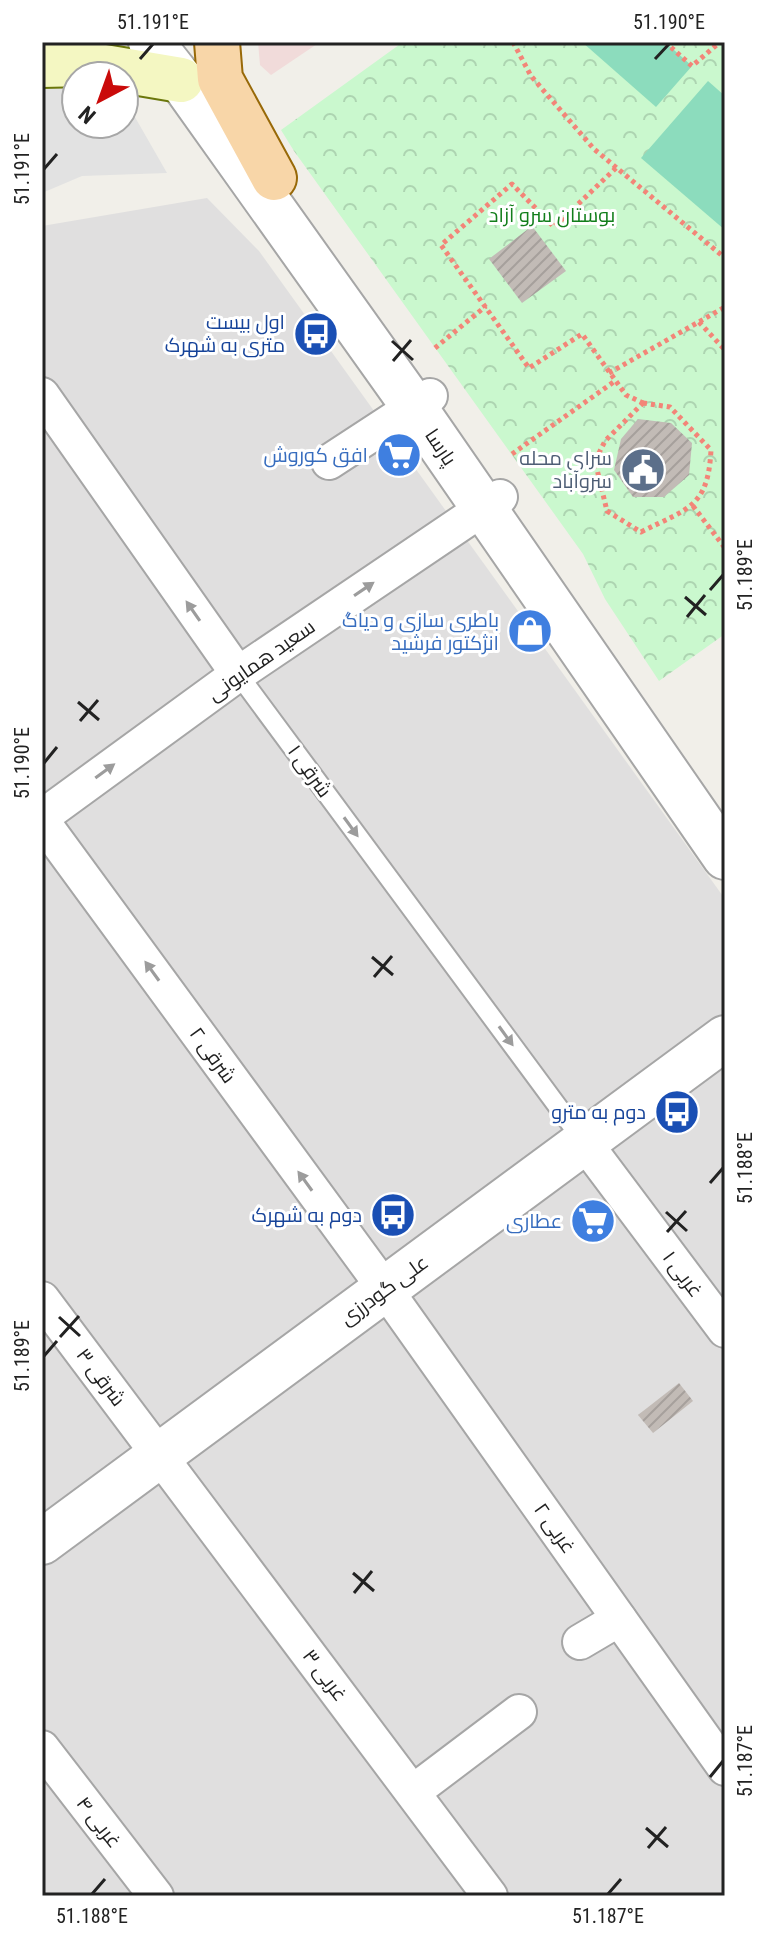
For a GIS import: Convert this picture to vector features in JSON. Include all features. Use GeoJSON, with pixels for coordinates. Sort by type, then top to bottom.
{"type":"FeatureCollection","features":[{"type":"Feature","properties":{"kind":"main road"},"geometry":{"type":"LineString","coordinates":[[217,42],[220,79],[274,178]]}},
{"type":"Feature","properties":{"kind":"main road"},"geometry":{"type":"LineString","coordinates":[[42,65],[177,61]]}},
{"type":"Feature","properties":{"kind":"street","name":"پارسا"},"geometry":{"type":"LineString","coordinates":[[151,42],[177,61],[274,178],[422,402]]}},
{"type":"Feature","properties":{"kind":"street","name":"پارسا"},"geometry":{"type":"LineString","coordinates":[[177,61],[492,503],[725,857]]}},
{"type":"Feature","properties":{"kind":"street","name":"۱ شرقی"},"geometry":{"type":"LineString","coordinates":[[42,395],[238,674]]}},
{"type":"Feature","properties":{"kind":"street"},"geometry":{"type":"LineString","coordinates":[[329,462],[422,402]]}},
{"type":"Feature","properties":{"kind":"street","name":"پارسا"},"geometry":{"type":"LineString","coordinates":[[492,503],[725,820]]}},
{"type":"Feature","properties":{"kind":"street","name":"سعید همایونی"},"geometry":{"type":"LineString","coordinates":[[42,819],[238,674],[492,503]]}},
{"type":"Feature","properties":{"kind":"street","name":"۲ شرقی"},"geometry":{"type":"LineString","coordinates":[[42,819],[385,1289]]}},
{"type":"Feature","properties":{"kind":"street","name":"علی گودرزی"},"geometry":{"type":"LineString","coordinates":[[42,1542],[725,1038]]}},
{"type":"Feature","properties":{"kind":"street","name":"۱ غربی"},"geometry":{"type":"LineString","coordinates":[[584,1142],[725,1330]]}},
{"type":"Feature","properties":{"kind":"street","name":"۲ غربی"},"geometry":{"type":"LineString","coordinates":[[385,1289],[725,1768]]}},
{"type":"Feature","properties":{"kind":"street","name":"۳ شرقی"},"geometry":{"type":"LineString","coordinates":[[42,1299],[160,1456]]}},
{"type":"Feature","properties":{"kind":"street","name":"۳ غربی"},"geometry":{"type":"LineString","coordinates":[[160,1456],[490,1896]]}},
{"type":"Feature","properties":{"kind":"street"},"geometry":{"type":"LineString","coordinates":[[580,1642],[619,1619]]}},
{"type":"Feature","properties":{"kind":"street"},"geometry":{"type":"LineString","coordinates":[[413,1792],[519,1712]]}},
{"type":"Feature","properties":{"kind":"street","name":"۴ غربی"},"geometry":{"type":"LineString","coordinates":[[42,1748],[156,1896]]}},
{"type":"Feature","properties":{"kind":"lane","name":"۱ شرقی"},"geometry":{"type":"LineString","coordinates":[[238,674],[584,1142]]}},
{"type":"Feature","properties":{"kind":"path"},"geometry":{"type":"LineString","coordinates":[[513,42],[531,76],[594,149],[725,258]]}},
{"type":"Feature","properties":{"kind":"path"},"geometry":{"type":"LineString","coordinates":[[665,42],[692,66],[720,42]]}},
{"type":"Feature","properties":{"kind":"path"},"geometry":{"type":"LineString","coordinates":[[616,168],[554,227],[512,184],[441,245],[529,368],[582,334],[626,395],[643,403],[670,407],[711,450],[710,478],[693,506],[641,532],[607,511],[595,461],[605,441],[643,403]]}},
{"type":"Feature","properties":{"kind":"path"},"geometry":{"type":"LineString","coordinates":[[435,348],[486,306]]}},
{"type":"Feature","properties":{"kind":"path"},"geometry":{"type":"LineString","coordinates":[[609,373],[725,307]]}},
{"type":"Feature","properties":{"kind":"path"},"geometry":{"type":"LineString","coordinates":[[699,322],[725,350]]}},
{"type":"Feature","properties":{"kind":"path"},"geometry":{"type":"LineString","coordinates":[[512,454],[615,381]]}},
{"type":"Feature","properties":{"kind":"path"},"geometry":{"type":"LineString","coordinates":[[693,506],[725,548]]}},
{"type":"Feature","properties":{"kind":"shaded area"},"geometry":{"type":"Polygon","coordinates":[[[50,42],[92,42],[103,60],[60,60],[60,140],[140,140],[140,126],[167,173],[82,176],[42,193],[42,48],[50,42]]]}},
{"type":"Feature","properties":{"kind":"shaded area"},"geometry":{"type":"Polygon","coordinates":[[[258,42],[320,42],[271,75],[260,65],[258,42]]]}},
{"type":"Feature","properties":{"kind":"shaded area"},"geometry":{"type":"Polygon","coordinates":[[[207,198],[259,251],[725,899],[725,1896],[42,1896],[42,226],[207,198]]]}},
{"type":"Feature","properties":{"kind":"green space","name":"بوستان سرو آزاد"},"geometry":{"type":"Polygon","coordinates":[[[403,42],[725,42],[725,634],[659,681],[605,599],[583,554],[281,130],[403,42]]]}},
{"type":"Feature","properties":{"kind":"green space"},"geometry":{"type":"Polygon","coordinates":[[[582,42],[665,42],[692,66],[656,107],[582,42]]]}},
{"type":"Feature","properties":{"kind":"green space"},"geometry":{"type":"Polygon","coordinates":[[[708,81],[725,96],[725,230],[641,158],[708,81]]]}},
{"type":"Feature","properties":{"kind":"building"},"geometry":{"type":"Polygon","coordinates":[[[532,226],[566,271],[522,303],[489,259],[532,226]]]}},
{"type":"Feature","properties":{"kind":"building"},"geometry":{"type":"Polygon","coordinates":[[[638,419],[671,423],[692,443],[689,475],[664,497],[633,497],[614,470],[621,439],[638,419]]]}},
{"type":"Feature","properties":{"kind":"building"},"geometry":{"type":"Polygon","coordinates":[[[679,1383],[693,1401],[653,1433],[638,1415],[679,1383]]]}},
{"type":"Feature","properties":{"kind":"place","name":"اول بیست متری به شهرک"},"geometry":{"type":"Point","coordinates":[316,334]}},
{"type":"Feature","properties":{"kind":"place","name":"افق کوروش"},"geometry":{"type":"Point","coordinates":[399,455]}},
{"type":"Feature","properties":{"kind":"place","name":"سرای محله سروآباد"},"geometry":{"type":"Point","coordinates":[643,470]}},
{"type":"Feature","properties":{"kind":"place","name":"باطری سازی و دیاگ انژکتور فرشید"},"geometry":{"type":"Point","coordinates":[530,631]}},
{"type":"Feature","properties":{"kind":"place","name":"دوم به مترو"},"geometry":{"type":"Point","coordinates":[677,1112]}},
{"type":"Feature","properties":{"kind":"place","name":"دوم به شهرک"},"geometry":{"type":"Point","coordinates":[393,1215]}},
{"type":"Feature","properties":{"kind":"place","name":"عطاری"},"geometry":{"type":"Point","coordinates":[593,1221]}}]}
